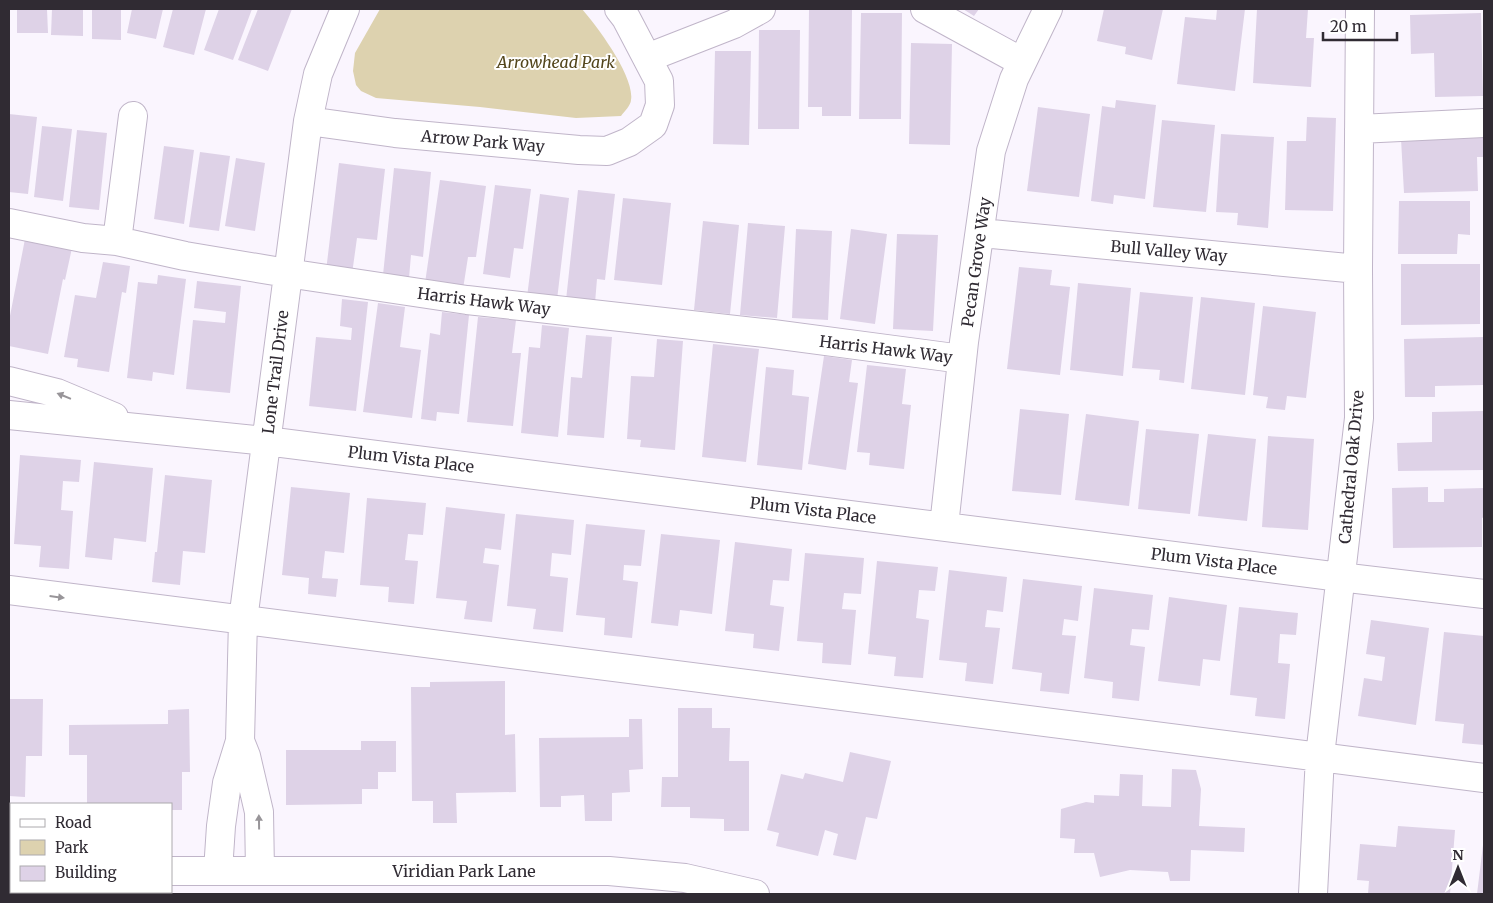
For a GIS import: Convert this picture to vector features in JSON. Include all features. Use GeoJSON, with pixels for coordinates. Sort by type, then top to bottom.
{"type":"FeatureCollection","features":[{"type":"Feature","properties":{"kind":"street","name":"Lone Trail Drive"},"geometry":{"type":"LineString","coordinates":[[218,871],[221,826],[228,783],[240,741],[243,620],[308,121],[318,74],[345,9]]}},
{"type":"Feature","properties":{"kind":"street"},"geometry":{"type":"LineString","coordinates":[[619,9],[626,18],[647,58],[734,24],[761,9]]}},
{"type":"Feature","properties":{"kind":"street"},"geometry":{"type":"LineString","coordinates":[[925,9],[1022,62]]}},
{"type":"Feature","properties":{"kind":"street","name":"Pecan Grove Way"},"geometry":{"type":"LineString","coordinates":[[944,526],[962,359],[991,151],[1014,79],[1048,9]]}},
{"type":"Feature","properties":{"kind":"street","name":"Cathedral Oak Drive"},"geometry":{"type":"LineString","coordinates":[[1313,894],[1320,756],[1359,418],[1360,9]]}},
{"type":"Feature","properties":{"kind":"street","name":"Arrow Park Way"},"geometry":{"type":"LineString","coordinates":[[308,121],[396,133],[607,151],[629,142],[652,125],[660,105],[659,81],[647,58]]}},
{"type":"Feature","properties":{"kind":"street"},"geometry":{"type":"LineString","coordinates":[[117,241],[133,116]]}},
{"type":"Feature","properties":{"kind":"street"},"geometry":{"type":"LineString","coordinates":[[1359,130],[1484,123]]}},
{"type":"Feature","properties":{"kind":"street","name":"Harris Hawk Way"},"geometry":{"type":"LineString","coordinates":[[9,223],[82,238],[117,241],[185,256],[466,300],[773,334],[962,359]]}},
{"type":"Feature","properties":{"kind":"street","name":"Bull Valley Way"},"geometry":{"type":"LineString","coordinates":[[981,233],[1358,269]]}},
{"type":"Feature","properties":{"kind":"street","name":"Plum Vista Place"},"geometry":{"type":"LineString","coordinates":[[9,381],[57,393],[141,428]]}},
{"type":"Feature","properties":{"kind":"street","name":"Plum Vista Place"},"geometry":{"type":"LineString","coordinates":[[9,415],[266,441],[1484,594]]}},
{"type":"Feature","properties":{"kind":"street"},"geometry":{"type":"LineString","coordinates":[[9,590],[1484,778]]}},
{"type":"Feature","properties":{"kind":"street","name":"Lone Trail Drive"},"geometry":{"type":"LineString","coordinates":[[240,741],[246,756],[258,812],[260,871]]}},
{"type":"Feature","properties":{"kind":"street","name":"Viridian Park Lane"},"geometry":{"type":"LineString","coordinates":[[172,871],[609,871],[685,878],[755,894]]}},
{"type":"Feature","properties":{"kind":"green space","name":"Arrowhead Park"},"geometry":{"type":"Polygon","coordinates":[[[380,9],[582,9],[614,52],[627,78],[631,90],[631,102],[621,116],[576,118],[376,98],[361,91],[356,85],[353,71],[355,53],[380,9]]]}},
{"type":"Feature","properties":{"kind":"building"},"geometry":{"type":"Polygon","coordinates":[[[17,9],[47,9],[48,33],[17,33],[17,9]]]}},
{"type":"Feature","properties":{"kind":"building"},"geometry":{"type":"Polygon","coordinates":[[[52,9],[83,9],[83,36],[51,35],[52,9]]]}},
{"type":"Feature","properties":{"kind":"building"},"geometry":{"type":"Polygon","coordinates":[[[92,9],[121,9],[121,40],[92,39],[92,9]]]}},
{"type":"Feature","properties":{"kind":"building"},"geometry":{"type":"Polygon","coordinates":[[[132,9],[163,9],[156,39],[127,33],[132,9]]]}},
{"type":"Feature","properties":{"kind":"building"},"geometry":{"type":"Polygon","coordinates":[[[173,9],[206,9],[194,55],[163,47],[173,9]]]}},
{"type":"Feature","properties":{"kind":"building"},"geometry":{"type":"Polygon","coordinates":[[[219,9],[252,9],[233,60],[204,50],[219,9]]]}},
{"type":"Feature","properties":{"kind":"building"},"geometry":{"type":"Polygon","coordinates":[[[258,9],[292,9],[268,71],[238,60],[258,9]]]}},
{"type":"Feature","properties":{"kind":"building"},"geometry":{"type":"Polygon","coordinates":[[[809,9],[852,9],[851,116],[822,116],[822,107],[808,107],[809,9]]]}},
{"type":"Feature","properties":{"kind":"building"},"geometry":{"type":"Polygon","coordinates":[[[963,9],[979,9],[974,16],[963,9]]]}},
{"type":"Feature","properties":{"kind":"building"},"geometry":{"type":"Polygon","coordinates":[[[1104,9],[1163,9],[1152,60],[1125,54],[1126,47],[1097,41],[1104,9]]]}},
{"type":"Feature","properties":{"kind":"building"},"geometry":{"type":"Polygon","coordinates":[[[1217,9],[1245,9],[1235,91],[1177,84],[1185,17],[1216,20],[1217,9]]]}},
{"type":"Feature","properties":{"kind":"building"},"geometry":{"type":"Polygon","coordinates":[[[1257,9],[1308,9],[1306,38],[1314,38],[1311,87],[1253,83],[1257,9]]]}},
{"type":"Feature","properties":{"kind":"building"},"geometry":{"type":"Polygon","coordinates":[[[861,13],[902,13],[901,119],[859,119],[861,13]]]}},
{"type":"Feature","properties":{"kind":"building"},"geometry":{"type":"Polygon","coordinates":[[[1481,13],[1483,96],[1435,97],[1434,53],[1411,54],[1410,15],[1481,13]]]}},
{"type":"Feature","properties":{"kind":"building"},"geometry":{"type":"Polygon","coordinates":[[[759,30],[800,30],[799,129],[758,129],[759,30]]]}},
{"type":"Feature","properties":{"kind":"building"},"geometry":{"type":"Polygon","coordinates":[[[911,43],[952,44],[950,145],[909,144],[911,43]]]}},
{"type":"Feature","properties":{"kind":"building"},"geometry":{"type":"Polygon","coordinates":[[[715,51],[751,51],[749,145],[713,144],[715,51]]]}},
{"type":"Feature","properties":{"kind":"building"},"geometry":{"type":"Polygon","coordinates":[[[1116,100],[1156,105],[1145,199],[1114,195],[1113,204],[1091,201],[1102,106],[1115,108],[1116,100]]]}},
{"type":"Feature","properties":{"kind":"building"},"geometry":{"type":"Polygon","coordinates":[[[1038,107],[1090,114],[1079,197],[1027,191],[1038,107]]]}},
{"type":"Feature","properties":{"kind":"building"},"geometry":{"type":"Polygon","coordinates":[[[9,114],[37,117],[28,194],[9,192],[9,114]]]}},
{"type":"Feature","properties":{"kind":"building"},"geometry":{"type":"Polygon","coordinates":[[[1307,117],[1336,118],[1333,211],[1285,210],[1287,141],[1306,141],[1307,117]]]}},
{"type":"Feature","properties":{"kind":"building"},"geometry":{"type":"Polygon","coordinates":[[[1162,120],[1215,125],[1206,212],[1153,207],[1162,120]]]}},
{"type":"Feature","properties":{"kind":"building"},"geometry":{"type":"Polygon","coordinates":[[[42,126],[72,129],[63,201],[34,197],[42,126]]]}},
{"type":"Feature","properties":{"kind":"building"},"geometry":{"type":"Polygon","coordinates":[[[77,130],[107,133],[99,210],[69,207],[77,130]]]}},
{"type":"Feature","properties":{"kind":"building"},"geometry":{"type":"Polygon","coordinates":[[[1221,134],[1274,137],[1268,228],[1237,225],[1238,213],[1216,212],[1221,134]]]}},
{"type":"Feature","properties":{"kind":"building"},"geometry":{"type":"Polygon","coordinates":[[[1484,138],[1484,157],[1477,157],[1478,191],[1404,193],[1401,139],[1484,138]]]}},
{"type":"Feature","properties":{"kind":"building"},"geometry":{"type":"Polygon","coordinates":[[[164,146],[194,150],[184,224],[154,219],[164,146]]]}},
{"type":"Feature","properties":{"kind":"building"},"geometry":{"type":"Polygon","coordinates":[[[200,152],[230,156],[219,231],[189,227],[200,152]]]}},
{"type":"Feature","properties":{"kind":"building"},"geometry":{"type":"Polygon","coordinates":[[[236,158],[265,163],[255,231],[225,226],[236,158]]]}},
{"type":"Feature","properties":{"kind":"building"},"geometry":{"type":"Polygon","coordinates":[[[339,163],[385,169],[377,240],[357,238],[352,274],[326,271],[339,163]]]}},
{"type":"Feature","properties":{"kind":"building"},"geometry":{"type":"Polygon","coordinates":[[[394,168],[431,172],[423,257],[411,255],[409,278],[383,275],[394,168]]]}},
{"type":"Feature","properties":{"kind":"building"},"geometry":{"type":"Polygon","coordinates":[[[440,180],[486,186],[476,257],[468,257],[463,289],[425,283],[440,180]]]}},
{"type":"Feature","properties":{"kind":"building"},"geometry":{"type":"Polygon","coordinates":[[[495,185],[531,189],[523,249],[514,248],[510,278],[483,274],[495,185]]]}},
{"type":"Feature","properties":{"kind":"building"},"geometry":{"type":"Polygon","coordinates":[[[578,190],[615,194],[605,280],[597,279],[595,303],[566,300],[578,190]]]}},
{"type":"Feature","properties":{"kind":"building"},"geometry":{"type":"Polygon","coordinates":[[[540,194],[569,198],[557,300],[527,297],[540,194]]]}},
{"type":"Feature","properties":{"kind":"building"},"geometry":{"type":"Polygon","coordinates":[[[623,198],[671,203],[662,285],[614,280],[623,198]]]}},
{"type":"Feature","properties":{"kind":"building"},"geometry":{"type":"Polygon","coordinates":[[[1399,201],[1470,201],[1470,235],[1458,234],[1457,254],[1398,254],[1399,201]]]}},
{"type":"Feature","properties":{"kind":"building"},"geometry":{"type":"Polygon","coordinates":[[[703,221],[739,225],[730,314],[694,310],[703,221]]]}},
{"type":"Feature","properties":{"kind":"building"},"geometry":{"type":"Polygon","coordinates":[[[748,223],[785,226],[777,318],[740,315],[748,223]]]}},
{"type":"Feature","properties":{"kind":"building"},"geometry":{"type":"Polygon","coordinates":[[[796,229],[832,231],[828,320],[792,318],[796,229]]]}},
{"type":"Feature","properties":{"kind":"building"},"geometry":{"type":"Polygon","coordinates":[[[851,229],[887,234],[875,324],[840,319],[851,229]]]}},
{"type":"Feature","properties":{"kind":"building"},"geometry":{"type":"Polygon","coordinates":[[[897,234],[938,235],[933,331],[893,329],[897,234]]]}},
{"type":"Feature","properties":{"kind":"building"},"geometry":{"type":"Polygon","coordinates":[[[25,239],[72,248],[65,280],[63,279],[48,354],[9,346],[9,321],[25,239]]]}},
{"type":"Feature","properties":{"kind":"building"},"geometry":{"type":"Polygon","coordinates":[[[103,262],[130,266],[126,293],[122,292],[109,372],[77,367],[78,359],[64,357],[75,295],[96,298],[103,262]]]}},
{"type":"Feature","properties":{"kind":"building"},"geometry":{"type":"Polygon","coordinates":[[[1401,264],[1480,264],[1480,324],[1401,325],[1401,264]]]}},
{"type":"Feature","properties":{"kind":"building"},"geometry":{"type":"Polygon","coordinates":[[[1019,267],[1052,270],[1050,285],[1070,287],[1060,375],[1007,369],[1019,267]]]}},
{"type":"Feature","properties":{"kind":"building"},"geometry":{"type":"Polygon","coordinates":[[[158,275],[186,279],[174,375],[153,372],[152,381],[127,378],[138,282],[157,284],[158,275]]]}},
{"type":"Feature","properties":{"kind":"building"},"geometry":{"type":"Polygon","coordinates":[[[197,281],[241,286],[230,393],[186,389],[193,320],[225,323],[226,312],[194,308],[197,281]]]}},
{"type":"Feature","properties":{"kind":"building"},"geometry":{"type":"Polygon","coordinates":[[[1078,283],[1131,288],[1123,376],[1070,370],[1078,283]]]}},
{"type":"Feature","properties":{"kind":"building"},"geometry":{"type":"Polygon","coordinates":[[[1140,292],[1193,297],[1184,383],[1159,380],[1160,370],[1132,368],[1140,292]]]}},
{"type":"Feature","properties":{"kind":"building"},"geometry":{"type":"Polygon","coordinates":[[[1201,297],[1255,303],[1245,395],[1191,389],[1201,297]]]}},
{"type":"Feature","properties":{"kind":"building"},"geometry":{"type":"Polygon","coordinates":[[[342,299],[368,302],[356,411],[309,406],[316,337],[351,340],[352,328],[340,326],[342,299]]]}},
{"type":"Feature","properties":{"kind":"building"},"geometry":{"type":"Polygon","coordinates":[[[378,303],[405,307],[400,347],[421,350],[412,418],[363,412],[378,303]]]}},
{"type":"Feature","properties":{"kind":"building"},"geometry":{"type":"Polygon","coordinates":[[[1263,306],[1316,312],[1306,398],[1287,396],[1285,410],[1266,408],[1268,397],[1253,395],[1263,306]]]}},
{"type":"Feature","properties":{"kind":"building"},"geometry":{"type":"Polygon","coordinates":[[[442,312],[469,315],[459,414],[437,412],[436,421],[421,419],[430,333],[440,335],[442,312]]]}},
{"type":"Feature","properties":{"kind":"building"},"geometry":{"type":"Polygon","coordinates":[[[478,317],[516,320],[512,353],[521,353],[513,426],[467,422],[478,317]]]}},
{"type":"Feature","properties":{"kind":"building"},"geometry":{"type":"Polygon","coordinates":[[[542,325],[569,328],[558,437],[521,433],[529,347],[540,348],[542,325]]]}},
{"type":"Feature","properties":{"kind":"building"},"geometry":{"type":"Polygon","coordinates":[[[586,335],[612,337],[604,438],[567,435],[571,377],[582,378],[586,335]]]}},
{"type":"Feature","properties":{"kind":"building"},"geometry":{"type":"Polygon","coordinates":[[[1484,337],[1484,385],[1435,386],[1435,397],[1405,397],[1404,339],[1484,337]]]}},
{"type":"Feature","properties":{"kind":"building"},"geometry":{"type":"Polygon","coordinates":[[[657,339],[683,341],[675,450],[640,447],[641,440],[627,439],[631,376],[654,377],[657,339]]]}},
{"type":"Feature","properties":{"kind":"building"},"geometry":{"type":"Polygon","coordinates":[[[713,344],[759,349],[746,462],[702,457],[713,344]]]}},
{"type":"Feature","properties":{"kind":"building"},"geometry":{"type":"Polygon","coordinates":[[[824,356],[852,360],[849,382],[858,383],[846,470],[808,464],[824,356]]]}},
{"type":"Feature","properties":{"kind":"building"},"geometry":{"type":"Polygon","coordinates":[[[867,365],[906,369],[902,404],[911,405],[904,469],[869,465],[870,453],[857,452],[867,365]]]}},
{"type":"Feature","properties":{"kind":"building"},"geometry":{"type":"Polygon","coordinates":[[[766,367],[794,370],[792,395],[809,397],[802,470],[757,465],[766,367]]]}},
{"type":"Feature","properties":{"kind":"building"},"geometry":{"type":"Polygon","coordinates":[[[1020,409],[1069,414],[1061,495],[1012,491],[1020,409]]]}},
{"type":"Feature","properties":{"kind":"building"},"geometry":{"type":"Polygon","coordinates":[[[1484,411],[1484,470],[1398,471],[1397,443],[1432,442],[1432,412],[1484,411]]]}},
{"type":"Feature","properties":{"kind":"building"},"geometry":{"type":"Polygon","coordinates":[[[1086,414],[1139,421],[1129,506],[1075,500],[1086,414]]]}},
{"type":"Feature","properties":{"kind":"building"},"geometry":{"type":"Polygon","coordinates":[[[1146,429],[1199,434],[1190,514],[1138,509],[1146,429]]]}},
{"type":"Feature","properties":{"kind":"building"},"geometry":{"type":"Polygon","coordinates":[[[1208,434],[1256,439],[1247,521],[1198,516],[1208,434]]]}},
{"type":"Feature","properties":{"kind":"building"},"geometry":{"type":"Polygon","coordinates":[[[1268,436],[1314,439],[1308,530],[1262,527],[1268,436]]]}},
{"type":"Feature","properties":{"kind":"building"},"geometry":{"type":"Polygon","coordinates":[[[20,455],[81,460],[79,482],[63,481],[61,510],[73,511],[69,569],[39,567],[41,546],[14,544],[20,455]]]}},
{"type":"Feature","properties":{"kind":"building"},"geometry":{"type":"Polygon","coordinates":[[[94,462],[153,468],[146,542],[114,538],[112,560],[85,557],[94,462]]]}},
{"type":"Feature","properties":{"kind":"building"},"geometry":{"type":"Polygon","coordinates":[[[165,475],[212,480],[205,553],[183,551],[180,585],[152,582],[165,475]]]}},
{"type":"Feature","properties":{"kind":"building"},"geometry":{"type":"Polygon","coordinates":[[[291,487],[350,493],[344,553],[325,551],[322,578],[338,579],[336,597],[308,594],[309,578],[282,575],[291,487]]]}},
{"type":"Feature","properties":{"kind":"building"},"geometry":{"type":"Polygon","coordinates":[[[1428,487],[1428,502],[1444,502],[1444,489],[1484,488],[1482,547],[1393,548],[1392,488],[1428,487]]]}},
{"type":"Feature","properties":{"kind":"building"},"geometry":{"type":"Polygon","coordinates":[[[367,498],[426,503],[423,535],[408,534],[405,560],[418,561],[414,604],[388,602],[389,587],[360,585],[367,498]]]}},
{"type":"Feature","properties":{"kind":"building"},"geometry":{"type":"Polygon","coordinates":[[[446,507],[505,514],[501,550],[485,548],[483,563],[499,565],[492,622],[464,619],[467,601],[436,598],[446,507]]]}},
{"type":"Feature","properties":{"kind":"building"},"geometry":{"type":"Polygon","coordinates":[[[516,514],[574,520],[571,555],[552,553],[550,576],[568,578],[563,632],[533,629],[536,609],[507,606],[516,514]]]}},
{"type":"Feature","properties":{"kind":"building"},"geometry":{"type":"Polygon","coordinates":[[[586,524],[645,530],[641,566],[624,565],[623,580],[638,582],[632,638],[604,635],[605,618],[576,615],[586,524]]]}},
{"type":"Feature","properties":{"kind":"building"},"geometry":{"type":"Polygon","coordinates":[[[661,534],[720,540],[712,614],[680,610],[678,626],[651,623],[661,534]]]}},
{"type":"Feature","properties":{"kind":"building"},"geometry":{"type":"Polygon","coordinates":[[[735,542],[792,549],[789,581],[773,580],[770,605],[784,607],[779,651],[753,648],[754,634],[725,631],[735,542]]]}},
{"type":"Feature","properties":{"kind":"building"},"geometry":{"type":"Polygon","coordinates":[[[805,553],[864,558],[861,594],[844,593],[842,609],[856,610],[851,665],[822,663],[823,643],[797,641],[805,553]]]}},
{"type":"Feature","properties":{"kind":"building"},"geometry":{"type":"Polygon","coordinates":[[[877,561],[938,567],[935,591],[919,590],[916,618],[929,620],[923,678],[894,676],[896,657],[868,654],[877,561]]]}},
{"type":"Feature","properties":{"kind":"building"},"geometry":{"type":"Polygon","coordinates":[[[949,570],[1007,577],[1003,612],[987,610],[985,627],[1000,628],[993,684],[965,681],[967,663],[939,660],[949,570]]]}},
{"type":"Feature","properties":{"kind":"building"},"geometry":{"type":"Polygon","coordinates":[[[1023,579],[1082,586],[1078,621],[1064,619],[1062,635],[1076,636],[1069,694],[1040,691],[1042,673],[1012,669],[1023,579]]]}},
{"type":"Feature","properties":{"kind":"building"},"geometry":{"type":"Polygon","coordinates":[[[1094,588],[1153,595],[1149,630],[1132,629],[1130,645],[1145,647],[1139,701],[1112,698],[1113,682],[1084,678],[1094,588]]]}},
{"type":"Feature","properties":{"kind":"building"},"geometry":{"type":"Polygon","coordinates":[[[1169,597],[1227,605],[1220,661],[1203,659],[1200,686],[1158,681],[1169,597]]]}},
{"type":"Feature","properties":{"kind":"building"},"geometry":{"type":"Polygon","coordinates":[[[1239,607],[1298,613],[1296,635],[1280,634],[1278,663],[1290,664],[1285,719],[1255,716],[1257,698],[1230,695],[1239,607]]]}},
{"type":"Feature","properties":{"kind":"building"},"geometry":{"type":"Polygon","coordinates":[[[1371,620],[1429,628],[1416,725],[1358,716],[1364,678],[1382,681],[1385,657],[1366,654],[1371,620]]]}},
{"type":"Feature","properties":{"kind":"building"},"geometry":{"type":"Polygon","coordinates":[[[1444,632],[1484,636],[1484,745],[1462,743],[1464,724],[1435,721],[1444,632]]]}},
{"type":"Feature","properties":{"kind":"building"},"geometry":{"type":"Polygon","coordinates":[[[505,681],[505,735],[515,734],[516,792],[456,793],[457,823],[433,823],[433,801],[412,801],[411,687],[430,687],[430,682],[505,681]]]}},
{"type":"Feature","properties":{"kind":"building"},"geometry":{"type":"Polygon","coordinates":[[[9,699],[43,699],[42,756],[26,756],[25,797],[9,796],[9,699]]]}},
{"type":"Feature","properties":{"kind":"building"},"geometry":{"type":"Polygon","coordinates":[[[678,708],[712,708],[712,728],[730,728],[729,761],[749,761],[749,831],[724,831],[724,819],[690,818],[690,807],[661,807],[662,777],[678,777],[678,708]]]}},
{"type":"Feature","properties":{"kind":"building"},"geometry":{"type":"Polygon","coordinates":[[[189,709],[190,772],[182,772],[182,810],[172,810],[172,803],[87,803],[87,755],[69,755],[69,725],[168,724],[168,710],[189,709]]]}},
{"type":"Feature","properties":{"kind":"building"},"geometry":{"type":"Polygon","coordinates":[[[629,719],[642,719],[643,769],[629,770],[630,792],[612,793],[612,821],[585,821],[584,795],[561,796],[561,807],[540,807],[539,738],[629,737],[629,719]]]}},
{"type":"Feature","properties":{"kind":"building"},"geometry":{"type":"Polygon","coordinates":[[[361,741],[396,741],[396,772],[378,772],[378,789],[362,789],[362,804],[286,805],[286,750],[361,750],[361,741]]]}},
{"type":"Feature","properties":{"kind":"building"},"geometry":{"type":"Polygon","coordinates":[[[850,752],[891,761],[877,819],[866,817],[856,860],[833,855],[838,834],[825,830],[818,856],[776,846],[779,833],[767,830],[781,774],[803,779],[805,773],[843,782],[850,752]]]}},
{"type":"Feature","properties":{"kind":"building"},"geometry":{"type":"Polygon","coordinates":[[[1172,769],[1196,770],[1201,789],[1199,826],[1245,828],[1244,852],[1191,850],[1190,881],[1170,881],[1168,872],[1130,870],[1100,877],[1094,853],[1074,853],[1075,839],[1060,838],[1061,809],[1086,802],[1094,803],[1094,795],[1119,796],[1120,774],[1143,775],[1142,806],[1171,807],[1172,769]]]}},
{"type":"Feature","properties":{"kind":"building"},"geometry":{"type":"Polygon","coordinates":[[[1398,826],[1455,830],[1450,894],[1368,894],[1369,881],[1357,880],[1360,844],[1396,847],[1398,826]]]}},
{"type":"Feature","properties":{"kind":"building"},"geometry":{"type":"Polygon","coordinates":[[[1483,845],[1484,894],[1477,894],[1483,845]]]}}]}
